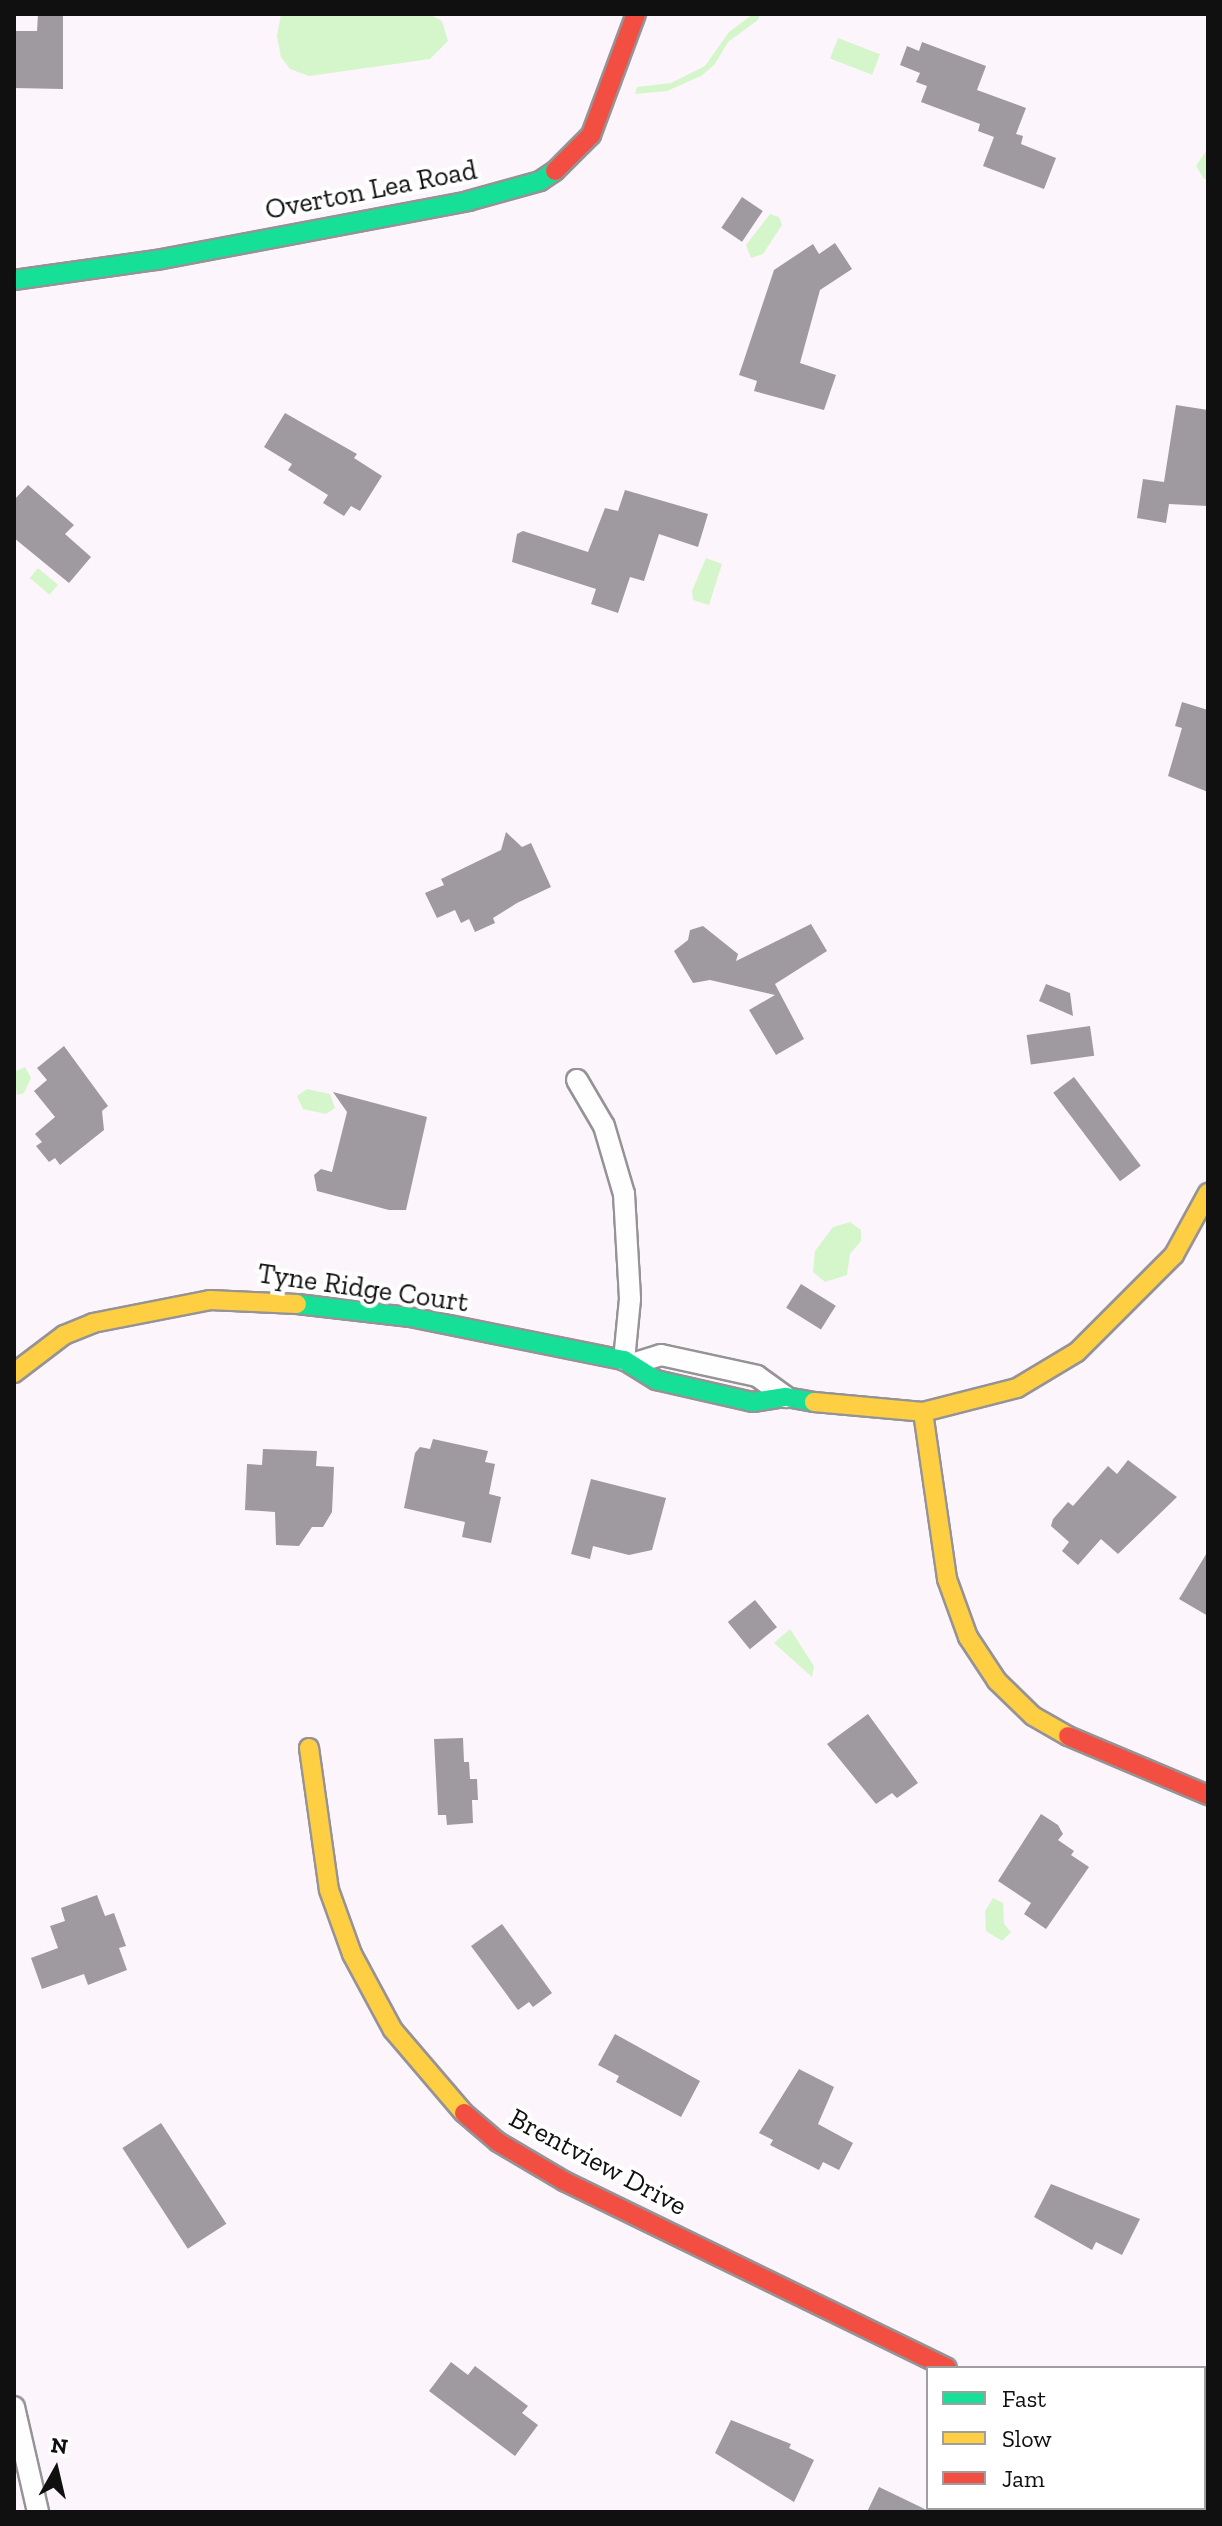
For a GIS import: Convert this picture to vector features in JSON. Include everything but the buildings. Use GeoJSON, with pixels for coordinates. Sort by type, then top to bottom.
{"type":"FeatureCollection","features":[{"type":"Feature","properties":{"kind":"street","name":"Overton Lea Road"},"geometry":{"type":"LineString","coordinates":[[14,280],[157,260],[468,201],[540,181],[571,160],[591,135],[620,68],[636,14]]}},
{"type":"Feature","properties":{"kind":"street"},"geometry":{"type":"LineString","coordinates":[[577,1080],[604,1126],[624,1194],[630,1299],[629,1362],[661,1355],[757,1376],[786,1397],[864,1410],[923,1412],[1017,1388],[1077,1352],[1174,1255],[1208,1193]]}},
{"type":"Feature","properties":{"kind":"street","name":"Tyne Ridge Court"},"geometry":{"type":"LineString","coordinates":[[14,1373],[64,1335],[93,1323],[210,1300],[257,1299],[410,1317],[629,1362]]}},
{"type":"Feature","properties":{"kind":"street"},"geometry":{"type":"LineString","coordinates":[[923,1412],[947,1579],[968,1637],[997,1681],[1033,1716],[1084,1746],[1208,1795]]}},
{"type":"Feature","properties":{"kind":"street","name":"Brentview Drive"},"geometry":{"type":"LineString","coordinates":[[309,1748],[329,1890],[352,1954],[393,2030],[456,2106],[498,2142],[564,2181],[943,2366]]}},
{"type":"Feature","properties":{"kind":"street"},"geometry":{"type":"LineString","coordinates":[[14,2407],[38,2512]]}},
{"type":"Feature","properties":{"kind":"shaded area"},"geometry":{"type":"Polygon","coordinates":[[[281,14],[429,14],[442,21],[448,41],[430,59],[309,76],[290,69],[281,57],[277,36],[281,14]]]}},
{"type":"Feature","properties":{"kind":"shaded area"},"geometry":{"type":"Polygon","coordinates":[[[753,14],[760,14],[758,20],[728,42],[715,64],[701,76],[667,91],[635,94],[637,87],[671,83],[705,66],[729,32],[753,14]]]}},
{"type":"Feature","properties":{"kind":"shaded area"},"geometry":{"type":"Polygon","coordinates":[[[838,38],[880,54],[872,75],[830,59],[838,38]]]}},
{"type":"Feature","properties":{"kind":"shaded area"},"geometry":{"type":"Polygon","coordinates":[[[1208,148],[1208,179],[1204,179],[1196,166],[1208,148]]]}},
{"type":"Feature","properties":{"kind":"shaded area"},"geometry":{"type":"Polygon","coordinates":[[[770,214],[779,217],[782,225],[763,254],[751,258],[746,245],[770,214]]]}},
{"type":"Feature","properties":{"kind":"shaded area"},"geometry":{"type":"Polygon","coordinates":[[[706,558],[722,564],[709,605],[693,600],[692,591],[706,558]]]}},
{"type":"Feature","properties":{"kind":"shaded area"},"geometry":{"type":"Polygon","coordinates":[[[38,568],[58,585],[50,595],[30,578],[38,568]]]}},
{"type":"Feature","properties":{"kind":"shaded area"},"geometry":{"type":"Polygon","coordinates":[[[25,1067],[31,1078],[24,1093],[17,1095],[14,1072],[25,1067]]]}},
{"type":"Feature","properties":{"kind":"shaded area"},"geometry":{"type":"Polygon","coordinates":[[[307,1089],[330,1094],[335,1108],[326,1114],[303,1109],[297,1096],[307,1089]]]}},
{"type":"Feature","properties":{"kind":"shaded area"},"geometry":{"type":"Polygon","coordinates":[[[850,1222],[861,1230],[861,1241],[850,1254],[847,1275],[825,1282],[813,1272],[815,1251],[833,1227],[850,1222]]]}},
{"type":"Feature","properties":{"kind":"shaded area"},"geometry":{"type":"Polygon","coordinates":[[[790,1629],[814,1666],[812,1677],[774,1643],[790,1629]]]}},
{"type":"Feature","properties":{"kind":"shaded area"},"geometry":{"type":"Polygon","coordinates":[[[993,1898],[1003,1903],[1004,1924],[1011,1932],[1002,1941],[986,1931],[985,1911],[993,1898]]]}},
{"type":"Feature","properties":{"kind":"traffic: fast"},"geometry":{"type":"LineString","coordinates":[[14,280],[157,260],[468,201],[540,181],[555,171]]}},
{"type":"Feature","properties":{"kind":"traffic: fast"},"geometry":{"type":"LineString","coordinates":[[297,1304],[410,1317],[624,1360],[656,1380],[753,1402],[786,1397],[814,1402]]}},
{"type":"Feature","properties":{"kind":"traffic: slow"},"geometry":{"type":"LineString","coordinates":[[814,1402],[923,1412],[1017,1388],[1077,1352],[1174,1255],[1208,1193]]}},
{"type":"Feature","properties":{"kind":"traffic: slow"},"geometry":{"type":"LineString","coordinates":[[14,1373],[64,1335],[93,1323],[210,1300],[297,1304]]}},
{"type":"Feature","properties":{"kind":"traffic: slow"},"geometry":{"type":"LineString","coordinates":[[923,1412],[947,1579],[968,1637],[997,1681],[1033,1716],[1068,1736]]}},
{"type":"Feature","properties":{"kind":"traffic: slow"},"geometry":{"type":"LineString","coordinates":[[309,1748],[329,1890],[352,1954],[393,2030],[464,2113]]}},
{"type":"Feature","properties":{"kind":"traffic: jam"},"geometry":{"type":"LineString","coordinates":[[555,171],[591,135],[636,14]]}},
{"type":"Feature","properties":{"kind":"traffic: jam"},"geometry":{"type":"LineString","coordinates":[[1068,1736],[1208,1795]]}},
{"type":"Feature","properties":{"kind":"traffic: jam"},"geometry":{"type":"LineString","coordinates":[[464,2113],[498,2142],[564,2181],[943,2366]]}}]}
